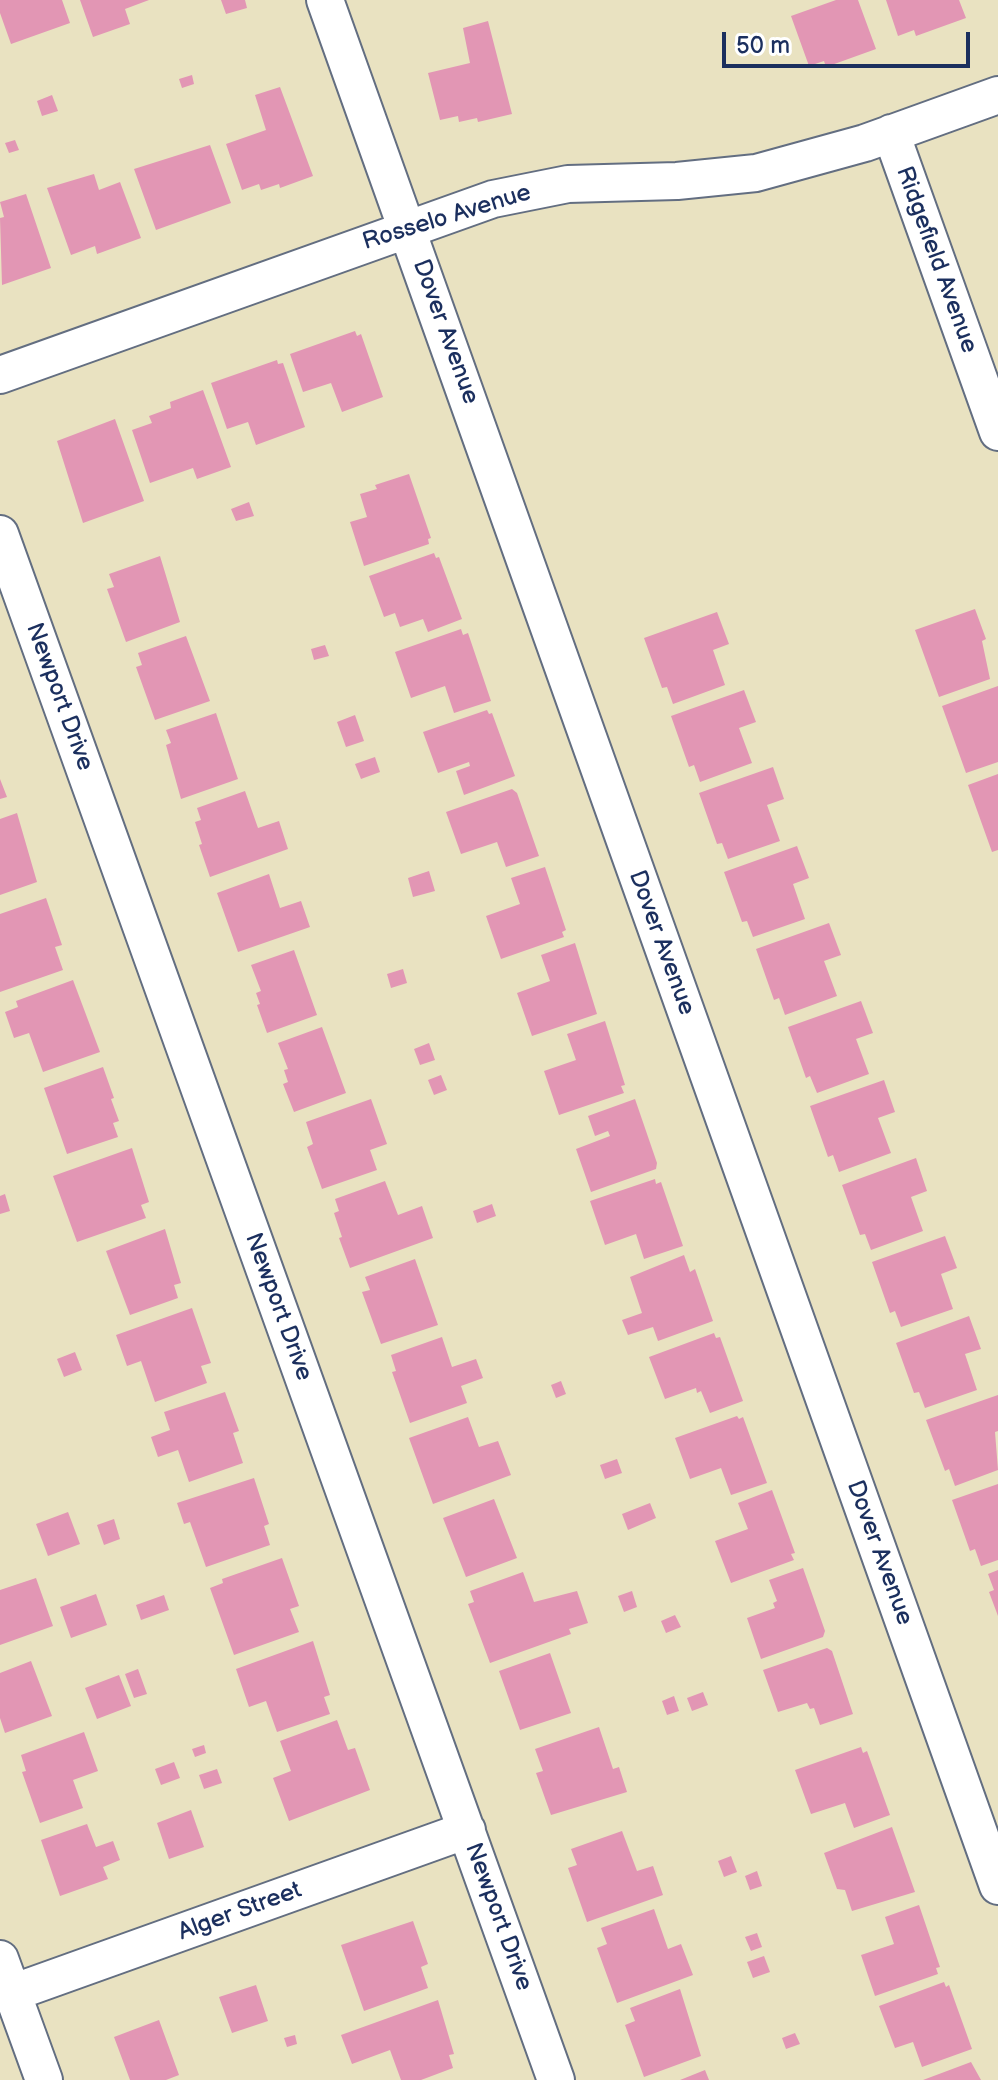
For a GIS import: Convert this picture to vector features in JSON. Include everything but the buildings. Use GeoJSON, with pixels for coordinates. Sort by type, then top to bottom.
{"type":"FeatureCollection","features":[{"type":"Feature","properties":{"kind":"street","name":"Dover Avenue"},"geometry":{"type":"LineString","coordinates":[[325,0],[998,1886]]}},
{"type":"Feature","properties":{"kind":"street","name":"Rosselo Avenue"},"geometry":{"type":"LineString","coordinates":[[0,375],[493,199],[555,186],[756,173],[891,133],[998,95]]}},
{"type":"Feature","properties":{"kind":"street","name":"Ridgefield Avenue"},"geometry":{"type":"LineString","coordinates":[[891,133],[998,432]]}},
{"type":"Feature","properties":{"kind":"street","name":"Newport Drive"},"geometry":{"type":"LineString","coordinates":[[0,534],[556,2080]]}},
{"type":"Feature","properties":{"kind":"street","name":"Alger Street"},"geometry":{"type":"LineString","coordinates":[[12,1993],[467,1830]]}},
{"type":"Feature","properties":{"kind":"street"},"geometry":{"type":"LineString","coordinates":[[0,1959],[44,2080]]}}]}
